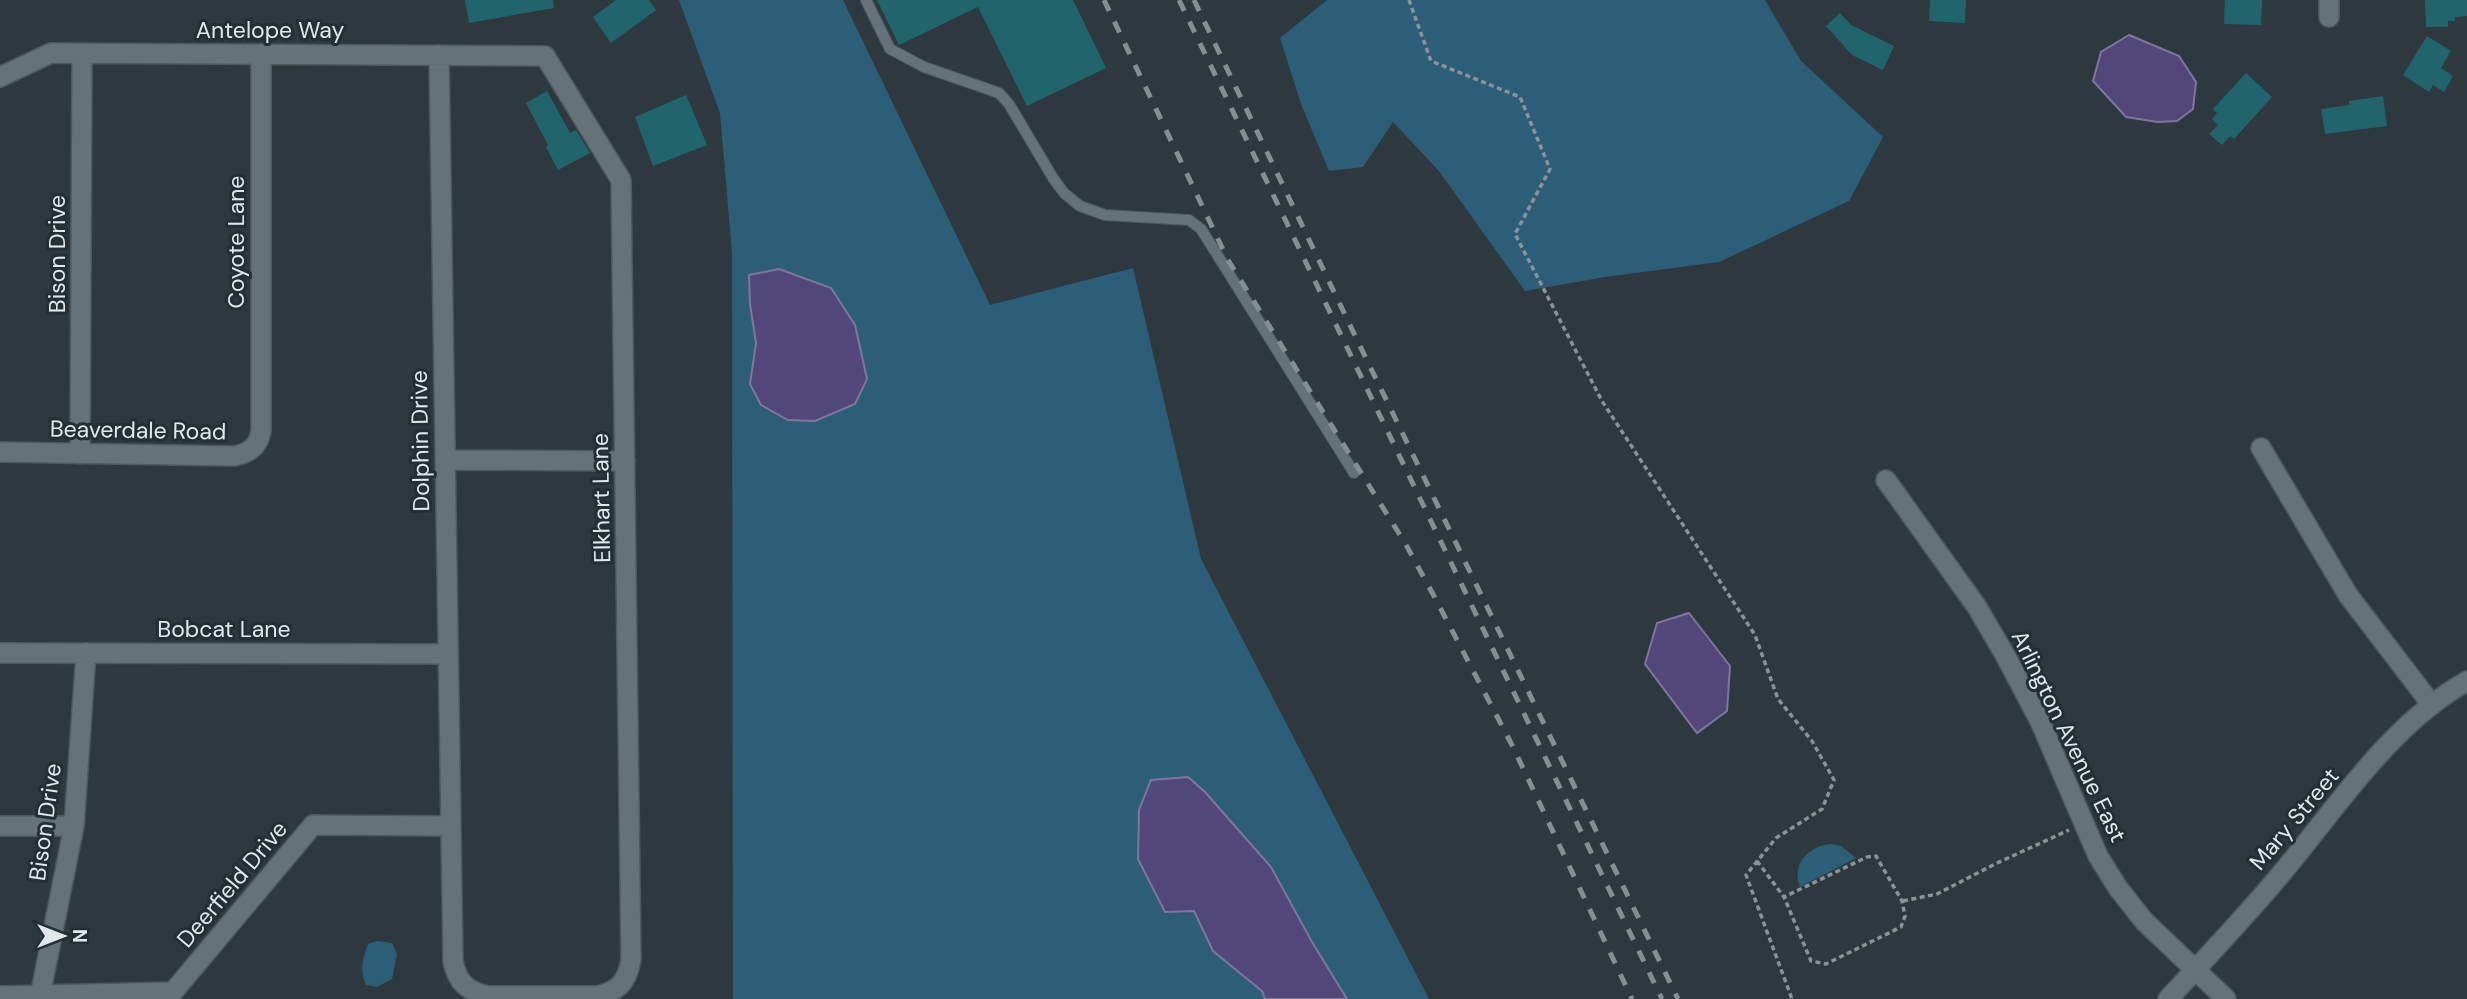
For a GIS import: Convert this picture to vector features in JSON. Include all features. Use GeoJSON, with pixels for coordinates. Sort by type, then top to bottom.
{"type":"FeatureCollection","features":[{"type":"Feature","properties":{"kind":"street","name":"Antelope Way"},"geometry":{"type":"LineString","coordinates":[[0,77],[51,54],[545,56]]}},
{"type":"Feature","properties":{"kind":"street","name":"Bison Drive"},"geometry":{"type":"LineString","coordinates":[[80,454],[82,54]]}},
{"type":"Feature","properties":{"kind":"street","name":"Coyote Lane"},"geometry":{"type":"LineString","coordinates":[[261,54],[261,430]]}},
{"type":"Feature","properties":{"kind":"street","name":"Dolphin Drive"},"geometry":{"type":"LineString","coordinates":[[439,55],[451,826]]}},
{"type":"Feature","properties":{"kind":"street","name":"Elkhart Lane"},"geometry":{"type":"LineString","coordinates":[[451,826],[453,961],[455,974],[463,985],[488,996],[596,996],[619,987],[628,976],[631,960],[621,180],[545,56]]}},
{"type":"Feature","properties":{"kind":"street","name":"Beaverdale Road"},"geometry":{"type":"LineString","coordinates":[[0,452],[234,456],[246,454],[254,448],[260,439],[261,430]]}},
{"type":"Feature","properties":{"kind":"street"},"geometry":{"type":"LineString","coordinates":[[2261,448],[2348,595],[2432,705]]}},
{"type":"Feature","properties":{"kind":"street"},"geometry":{"type":"LineString","coordinates":[[445,460],[625,461]]}},
{"type":"Feature","properties":{"kind":"street","name":"Arlington Avenue East"},"geometry":{"type":"LineString","coordinates":[[1886,480],[1969,596],[2005,655],[2040,721],[2098,856],[2118,888],[2144,921],[2226,999]]}},
{"type":"Feature","properties":{"kind":"street","name":"Bobcat Lane"},"geometry":{"type":"LineString","coordinates":[[0,653],[448,654]]}},
{"type":"Feature","properties":{"kind":"street","name":"Bison Drive"},"geometry":{"type":"LineString","coordinates":[[40,996],[74,826],[86,653]]}},
{"type":"Feature","properties":{"kind":"street","name":"Mary Street"},"geometry":{"type":"LineString","coordinates":[[2168,999],[2284,871],[2400,733],[2432,705],[2467,681]]}},
{"type":"Feature","properties":{"kind":"street","name":"Deerfield Drive"},"geometry":{"type":"LineString","coordinates":[[0,996],[173,992],[313,825],[451,826]]}},
{"type":"Feature","properties":{"kind":"street"},"geometry":{"type":"LineString","coordinates":[[0,827],[74,826]]}},
{"type":"Feature","properties":{"kind":"lane"},"geometry":{"type":"LineString","coordinates":[[866,0],[890,49],[924,67],[999,93],[1009,104],[1053,178],[1064,193],[1080,206],[1105,215],[1189,220],[1201,229],[1354,473]]}},
{"type":"Feature","properties":{"kind":"path"},"geometry":{"type":"LineString","coordinates":[[1409,0],[1431,61],[1520,97],[1550,169],[1515,234],[1602,401],[1755,635],[1778,699],[1812,741],[1834,780],[1822,809],[1776,838],[1746,875],[1792,999]]}},
{"type":"Feature","properties":{"kind":"path"},"geometry":{"type":"LineString","coordinates":[[1902,901],[1937,894],[2084,823]]}},
{"type":"Feature","properties":{"kind":"path"},"geometry":{"type":"LineString","coordinates":[[1757,861],[1784,897],[1811,961],[1826,964],[1900,927],[1905,916],[1902,901],[1876,856],[1867,857],[1784,897]]}},
{"type":"Feature","properties":{"kind":"shaded area"},"geometry":{"type":"Polygon","coordinates":[[[679,0],[843,0],[990,305],[1133,268],[1201,559],[1429,999],[733,999],[732,253],[720,113],[679,0]]]}},
{"type":"Feature","properties":{"kind":"shaded area"},"geometry":{"type":"Polygon","coordinates":[[[1327,0],[1765,0],[1801,61],[1883,137],[1849,201],[1719,262],[1525,291],[1439,171],[1393,122],[1363,167],[1329,171],[1301,104],[1280,38],[1327,0]]]}},
{"type":"Feature","properties":{"kind":"shaded area"},"geometry":{"type":"Polygon","coordinates":[[[2129,35],[2179,56],[2196,82],[2193,109],[2177,121],[2158,122],[2126,117],[2093,81],[2101,52],[2129,35]]]}},
{"type":"Feature","properties":{"kind":"shaded area"},"geometry":{"type":"Polygon","coordinates":[[[779,269],[831,288],[855,325],[867,379],[855,404],[815,421],[788,420],[761,405],[750,384],[756,343],[749,275],[779,269]]]}},
{"type":"Feature","properties":{"kind":"shaded area"},"geometry":{"type":"Polygon","coordinates":[[[1689,613],[1730,666],[1727,711],[1697,733],[1645,664],[1657,623],[1689,613]]]}},
{"type":"Feature","properties":{"kind":"shaded area"},"geometry":{"type":"Polygon","coordinates":[[[1188,777],[1205,792],[1271,867],[1347,999],[1265,999],[1262,991],[1213,951],[1194,911],[1165,912],[1138,859],[1139,810],[1151,780],[1188,777]]]}},
{"type":"Feature","properties":{"kind":"shaded area"},"geometry":{"type":"Polygon","coordinates":[[[1830,844],[1841,846],[1856,858],[1800,887],[1798,871],[1803,858],[1815,849],[1830,844]]]}},
{"type":"Feature","properties":{"kind":"shaded area"},"geometry":{"type":"Polygon","coordinates":[[[377,941],[392,943],[397,954],[392,979],[377,987],[366,985],[362,969],[368,944],[377,941]]]}},
{"type":"Feature","properties":{"kind":"building"},"geometry":{"type":"Polygon","coordinates":[[[465,0],[553,0],[554,8],[469,23],[465,0]]]}},
{"type":"Feature","properties":{"kind":"building"},"geometry":{"type":"Polygon","coordinates":[[[616,0],[649,0],[656,10],[611,43],[593,17],[616,0]]]}},
{"type":"Feature","properties":{"kind":"building"},"geometry":{"type":"Polygon","coordinates":[[[877,0],[1073,0],[1106,68],[1027,106],[978,7],[899,45],[877,0]]]}},
{"type":"Feature","properties":{"kind":"building"},"geometry":{"type":"Polygon","coordinates":[[[1930,0],[1966,0],[1965,23],[1929,21],[1930,0]]]}},
{"type":"Feature","properties":{"kind":"building"},"geometry":{"type":"Polygon","coordinates":[[[2225,0],[2262,0],[2261,25],[2224,24],[2225,0]]]}},
{"type":"Feature","properties":{"kind":"building"},"geometry":{"type":"Polygon","coordinates":[[[2425,0],[2467,0],[2467,16],[2448,21],[2448,27],[2426,27],[2425,0]]]}},
{"type":"Feature","properties":{"kind":"building"},"geometry":{"type":"Polygon","coordinates":[[[1840,13],[1851,25],[1894,46],[1883,70],[1852,55],[1826,26],[1840,13]]]}},
{"type":"Feature","properties":{"kind":"building"},"geometry":{"type":"Polygon","coordinates":[[[2427,36],[2451,51],[2441,68],[2453,76],[2444,92],[2433,85],[2429,92],[2403,75],[2427,36]]]}},
{"type":"Feature","properties":{"kind":"building"},"geometry":{"type":"Polygon","coordinates":[[[2246,73],[2272,97],[2234,139],[2230,136],[2222,145],[2209,134],[2218,125],[2212,119],[2217,113],[2213,109],[2246,73]]]}},
{"type":"Feature","properties":{"kind":"building"},"geometry":{"type":"Polygon","coordinates":[[[547,91],[570,133],[576,130],[590,153],[558,170],[526,103],[547,91]]]}},
{"type":"Feature","properties":{"kind":"building"},"geometry":{"type":"Polygon","coordinates":[[[686,95],[707,145],[653,166],[635,117],[686,95]]]}},
{"type":"Feature","properties":{"kind":"building"},"geometry":{"type":"Polygon","coordinates":[[[2383,96],[2387,126],[2325,134],[2321,109],[2383,96]]]}},
{"type":"Feature","properties":{"kind":"railway"},"geometry":{"type":"LineString","coordinates":[[1104,0],[1228,260],[1405,543],[1434,596],[1513,747],[1632,999]]}},
{"type":"Feature","properties":{"kind":"railway"},"geometry":{"type":"LineString","coordinates":[[1179,0],[1662,999]]}},
{"type":"Feature","properties":{"kind":"railway"},"geometry":{"type":"LineString","coordinates":[[1194,0],[1678,999]]}}]}
